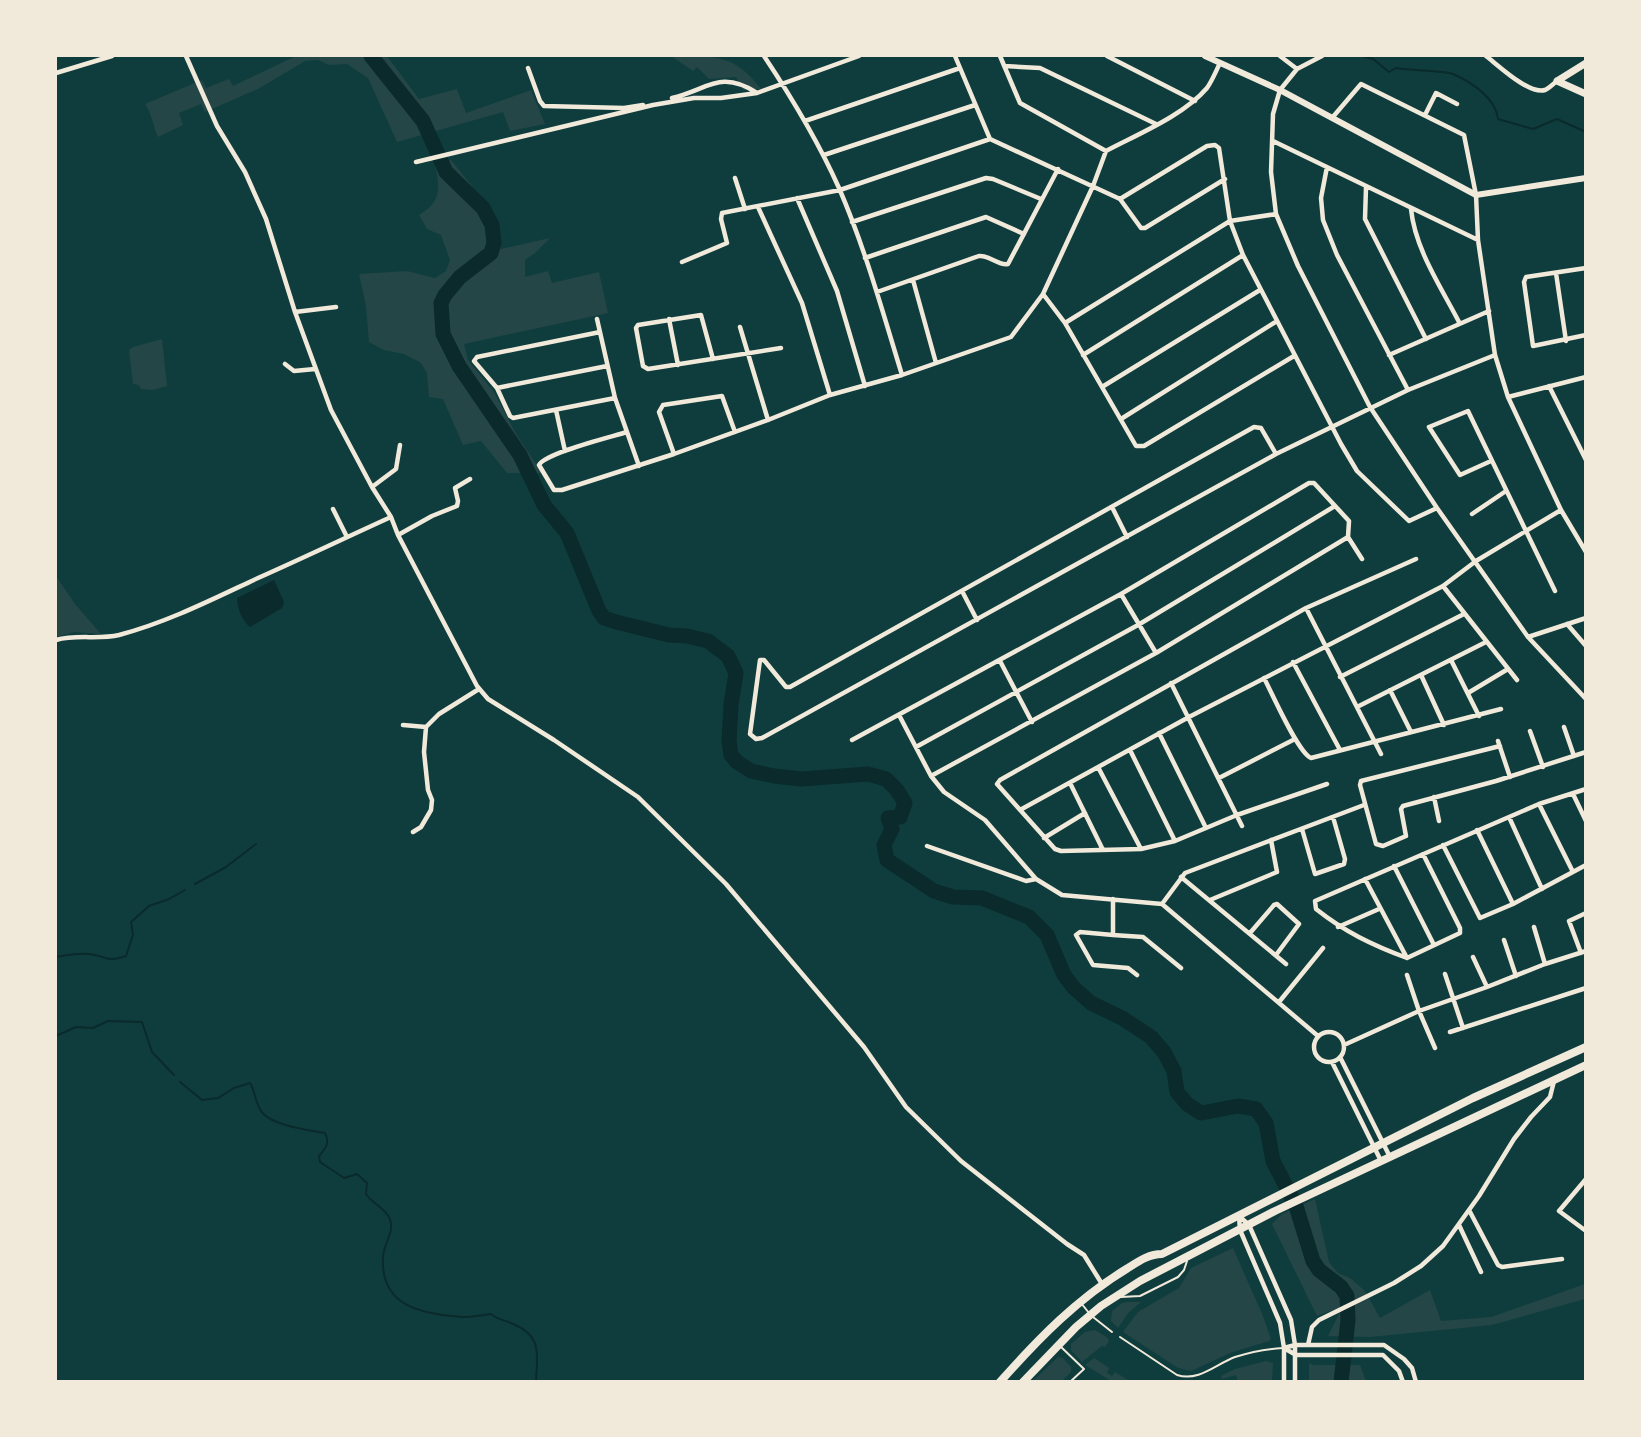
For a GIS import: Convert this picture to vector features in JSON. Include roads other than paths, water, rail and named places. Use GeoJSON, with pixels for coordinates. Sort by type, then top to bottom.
{"type":"FeatureCollection","features":[{"type":"Feature","properties":{"kind":"main road"},"geometry":{"type":"LineString","coordinates":[[1557,81],[1586,63]]}},
{"type":"Feature","properties":{"kind":"main road"},"geometry":{"type":"LineString","coordinates":[[1557,81],[1586,94]]}},
{"type":"Feature","properties":{"kind":"main road"},"geometry":{"type":"LineString","coordinates":[[1000,1382],[1047,1331],[1080,1301],[1102,1284],[1153,1254],[1161,1254],[1473,1098],[1586,1047]]}},
{"type":"Feature","properties":{"kind":"main road"},"geometry":{"type":"LineString","coordinates":[[1023,1382],[1058,1344],[1115,1297],[1275,1211],[1586,1065]]}},
{"type":"Feature","properties":{"kind":"street"},"geometry":{"type":"LineString","coordinates":[[56,73],[112,56]]}},
{"type":"Feature","properties":{"kind":"street"},"geometry":{"type":"LineString","coordinates":[[186,56],[217,126],[245,172],[267,219],[295,312],[331,410],[372,487],[391,516],[398,535],[479,689],[488,699],[638,797],[726,885],[864,1047],[906,1107],[961,1161],[1084,1255],[1102,1284]]}},
{"type":"Feature","properties":{"kind":"street"},"geometry":{"type":"LineString","coordinates":[[764,56],[806,121],[840,190],[877,292],[902,375]]}},
{"type":"Feature","properties":{"kind":"street"},"geometry":{"type":"LineString","coordinates":[[416,162],[653,105],[694,98],[721,98],[757,93],[859,56]]}},
{"type":"Feature","properties":{"kind":"street"},"geometry":{"type":"LineString","coordinates":[[955,56],[990,139],[1120,199],[1140,227],[1144,228],[1225,179]]}},
{"type":"Feature","properties":{"kind":"street"},"geometry":{"type":"LineString","coordinates":[[1000,56],[1020,103],[1106,150]]}},
{"type":"Feature","properties":{"kind":"street"},"geometry":{"type":"LineString","coordinates":[[1107,56],[1195,101]]}},
{"type":"Feature","properties":{"kind":"street"},"geometry":{"type":"LineString","coordinates":[[1205,56],[1280,90],[1476,195],[1586,178]]}},
{"type":"Feature","properties":{"kind":"street"},"geometry":{"type":"LineString","coordinates":[[1280,56],[1296,69]]}},
{"type":"Feature","properties":{"kind":"street"},"geometry":{"type":"LineString","coordinates":[[1322,56],[1296,69],[1280,90],[1274,114],[1271,172],[1276,214],[1298,266],[1370,407],[1437,508],[1528,637],[1586,699]]}},
{"type":"Feature","properties":{"kind":"street"},"geometry":{"type":"LineString","coordinates":[[1486,56],[1522,84],[1534,90],[1545,90],[1557,81]]}},
{"type":"Feature","properties":{"kind":"street"},"geometry":{"type":"LineString","coordinates":[[627,432],[565,450],[541,460],[539,464],[555,490],[562,490],[674,454],[830,395],[902,375],[1011,337],[1043,294],[1093,186],[1106,150],[1195,101],[1209,86],[1220,63]]}},
{"type":"Feature","properties":{"kind":"street"},"geometry":{"type":"LineString","coordinates":[[1005,66],[1040,68],[1156,124]]}},
{"type":"Feature","properties":{"kind":"street"},"geometry":{"type":"LineString","coordinates":[[528,68],[540,101],[544,106],[552,108],[624,108],[680,96],[724,81],[740,84],[757,93]]}},
{"type":"Feature","properties":{"kind":"street"},"geometry":{"type":"LineString","coordinates":[[806,121],[960,68]]}},
{"type":"Feature","properties":{"kind":"street"},"geometry":{"type":"LineString","coordinates":[[1332,118],[1361,84],[1464,135],[1476,195],[1478,240],[1495,355],[1509,397],[1561,510],[1586,552]]}},
{"type":"Feature","properties":{"kind":"street"},"geometry":{"type":"LineString","coordinates":[[1425,115],[1436,93],[1457,104]]}},
{"type":"Feature","properties":{"kind":"street"},"geometry":{"type":"LineString","coordinates":[[824,155],[975,105]]}},
{"type":"Feature","properties":{"kind":"street"},"geometry":{"type":"LineString","coordinates":[[682,262],[728,243],[722,213],[840,190],[990,139]]}},
{"type":"Feature","properties":{"kind":"street"},"geometry":{"type":"LineString","coordinates":[[1273,141],[1478,240]]}},
{"type":"Feature","properties":{"kind":"street"},"geometry":{"type":"LineString","coordinates":[[1120,199],[1207,146],[1215,145],[1219,148],[1230,221],[1242,255],[1357,471],[1406,519],[1413,520],[1437,508]]}},
{"type":"Feature","properties":{"kind":"street"},"geometry":{"type":"LineString","coordinates":[[1327,167],[1321,198],[1322,218],[1337,255],[1408,390]]}},
{"type":"Feature","properties":{"kind":"street"},"geometry":{"type":"LineString","coordinates":[[877,292],[983,256],[1002,264],[1008,264],[1058,169]]}},
{"type":"Feature","properties":{"kind":"street"},"geometry":{"type":"LineString","coordinates":[[735,178],[745,209]]}},
{"type":"Feature","properties":{"kind":"street"},"geometry":{"type":"LineString","coordinates":[[852,222],[986,178],[1041,199]]}},
{"type":"Feature","properties":{"kind":"street"},"geometry":{"type":"LineString","coordinates":[[1366,187],[1365,219],[1426,339]]}},
{"type":"Feature","properties":{"kind":"street"},"geometry":{"type":"LineString","coordinates":[[797,198],[837,291],[865,386]]}},
{"type":"Feature","properties":{"kind":"street"},"geometry":{"type":"LineString","coordinates":[[758,207],[802,303],[830,395]]}},
{"type":"Feature","properties":{"kind":"street"},"geometry":{"type":"LineString","coordinates":[[1411,209],[1413,227],[1428,264],[1459,322]]}},
{"type":"Feature","properties":{"kind":"street"},"geometry":{"type":"LineString","coordinates":[[1065,323],[1230,221],[1276,214]]}},
{"type":"Feature","properties":{"kind":"street"},"geometry":{"type":"LineString","coordinates":[[865,258],[986,217],[1024,234]]}},
{"type":"Feature","properties":{"kind":"street"},"geometry":{"type":"LineString","coordinates":[[1083,355],[1242,255]]}},
{"type":"Feature","properties":{"kind":"street"},"geometry":{"type":"LineString","coordinates":[[1586,268],[1524,279],[1533,346],[1566,341],[1586,335]]}},
{"type":"Feature","properties":{"kind":"street"},"geometry":{"type":"LineString","coordinates":[[1556,273],[1566,341]]}},
{"type":"Feature","properties":{"kind":"street"},"geometry":{"type":"LineString","coordinates":[[913,280],[936,363]]}},
{"type":"Feature","properties":{"kind":"street"},"geometry":{"type":"LineString","coordinates":[[1102,387],[1260,290]]}},
{"type":"Feature","properties":{"kind":"street"},"geometry":{"type":"LineString","coordinates":[[1043,294],[1065,323],[1136,446],[1144,446],[1294,356]]}},
{"type":"Feature","properties":{"kind":"street"},"geometry":{"type":"LineString","coordinates":[[295,312],[336,307]]}},
{"type":"Feature","properties":{"kind":"street"},"geometry":{"type":"LineString","coordinates":[[1389,355],[1459,322],[1489,311]]}},
{"type":"Feature","properties":{"kind":"street"},"geometry":{"type":"LineString","coordinates":[[713,358],[702,316],[638,325],[636,331],[644,368],[648,369],[781,348]]}},
{"type":"Feature","properties":{"kind":"street"},"geometry":{"type":"LineString","coordinates":[[597,319],[615,398],[639,466]]}},
{"type":"Feature","properties":{"kind":"street"},"geometry":{"type":"LineString","coordinates":[[669,319],[678,365]]}},
{"type":"Feature","properties":{"kind":"street"},"geometry":{"type":"LineString","coordinates":[[1121,419],[1277,321]]}},
{"type":"Feature","properties":{"kind":"street"},"geometry":{"type":"LineString","coordinates":[[740,327],[768,420]]}},
{"type":"Feature","properties":{"kind":"street"},"geometry":{"type":"LineString","coordinates":[[600,332],[477,357],[474,361],[497,388],[511,417],[615,398]]}},
{"type":"Feature","properties":{"kind":"street"},"geometry":{"type":"LineString","coordinates":[[1276,454],[1261,428],[1254,428],[790,687],[786,687],[764,660],[759,662],[749,731],[756,739],[762,738],[1276,454],[1370,407],[1495,355]]}},
{"type":"Feature","properties":{"kind":"street"},"geometry":{"type":"LineString","coordinates":[[285,364],[294,370],[315,369]]}},
{"type":"Feature","properties":{"kind":"street"},"geometry":{"type":"LineString","coordinates":[[497,388],[607,366]]}},
{"type":"Feature","properties":{"kind":"street"},"geometry":{"type":"LineString","coordinates":[[1509,397],[1585,378]]}},
{"type":"Feature","properties":{"kind":"street"},"geometry":{"type":"LineString","coordinates":[[1549,386],[1586,460]]}},
{"type":"Feature","properties":{"kind":"street"},"geometry":{"type":"LineString","coordinates":[[674,454],[659,411],[663,405],[722,396],[735,432]]}},
{"type":"Feature","properties":{"kind":"street"},"geometry":{"type":"LineString","coordinates":[[556,410],[565,450]]}},
{"type":"Feature","properties":{"kind":"street"},"geometry":{"type":"LineString","coordinates":[[1491,460],[1460,475],[1429,428],[1468,412],[1555,591]]}},
{"type":"Feature","properties":{"kind":"street"},"geometry":{"type":"LineString","coordinates":[[372,487],[396,469],[400,445]]}},
{"type":"Feature","properties":{"kind":"street"},"geometry":{"type":"LineString","coordinates":[[398,535],[432,516],[457,506],[455,488],[470,479]]}},
{"type":"Feature","properties":{"kind":"street"},"geometry":{"type":"LineString","coordinates":[[852,740],[1121,594],[1309,483],[1314,483],[1349,521],[1348,537],[1362,559]]}},
{"type":"Feature","properties":{"kind":"street"},"geometry":{"type":"LineString","coordinates":[[1472,514],[1506,491]]}},
{"type":"Feature","properties":{"kind":"street"},"geometry":{"type":"LineString","coordinates":[[916,747],[1138,625],[1335,506]]}},
{"type":"Feature","properties":{"kind":"street"},"geometry":{"type":"LineString","coordinates":[[1112,507],[1127,537]]}},
{"type":"Feature","properties":{"kind":"street"},"geometry":{"type":"LineString","coordinates":[[333,509],[347,537]]}},
{"type":"Feature","properties":{"kind":"street"},"geometry":{"type":"LineString","coordinates":[[1020,810],[1324,646],[1443,586],[1476,561],[1561,510]]}},
{"type":"Feature","properties":{"kind":"street"},"geometry":{"type":"LineString","coordinates":[[56,640],[70,636],[104,638],[173,617],[391,516]]}},
{"type":"Feature","properties":{"kind":"street"},"geometry":{"type":"LineString","coordinates":[[932,776],[1156,653],[1348,537]]}},
{"type":"Feature","properties":{"kind":"street"},"geometry":{"type":"LineString","coordinates":[[1327,784],[1237,815],[1175,841],[1141,849],[1103,850],[1058,850],[1044,838],[998,786],[1000,780],[1306,608],[1416,559]]}},
{"type":"Feature","properties":{"kind":"street"},"geometry":{"type":"LineString","coordinates":[[1443,586],[1517,680]]}},
{"type":"Feature","properties":{"kind":"street"},"geometry":{"type":"LineString","coordinates":[[962,591],[977,620]]}},
{"type":"Feature","properties":{"kind":"street"},"geometry":{"type":"LineString","coordinates":[[1121,594],[1156,653]]}},
{"type":"Feature","properties":{"kind":"street"},"geometry":{"type":"LineString","coordinates":[[1306,608],[1382,754]]}},
{"type":"Feature","properties":{"kind":"street"},"geometry":{"type":"LineString","coordinates":[[1340,677],[1464,614]]}},
{"type":"Feature","properties":{"kind":"street"},"geometry":{"type":"LineString","coordinates":[[1528,637],[1586,618]]}},
{"type":"Feature","properties":{"kind":"street"},"geometry":{"type":"LineString","coordinates":[[1567,624],[1586,646]]}},
{"type":"Feature","properties":{"kind":"street"},"geometry":{"type":"LineString","coordinates":[[1357,707],[1486,642]]}},
{"type":"Feature","properties":{"kind":"street"},"geometry":{"type":"LineString","coordinates":[[1000,660],[1032,722]]}},
{"type":"Feature","properties":{"kind":"street"},"geometry":{"type":"LineString","coordinates":[[1451,660],[1479,716]]}},
{"type":"Feature","properties":{"kind":"street"},"geometry":{"type":"LineString","coordinates":[[1293,663],[1340,750]]}},
{"type":"Feature","properties":{"kind":"street"},"geometry":{"type":"LineString","coordinates":[[1468,693],[1508,669]]}},
{"type":"Feature","properties":{"kind":"street"},"geometry":{"type":"LineString","coordinates":[[1421,675],[1444,724]]}},
{"type":"Feature","properties":{"kind":"street"},"geometry":{"type":"LineString","coordinates":[[1264,678],[1295,739],[1306,756],[1313,758],[1501,709]]}},
{"type":"Feature","properties":{"kind":"street"},"geometry":{"type":"LineString","coordinates":[[1171,683],[1190,717],[1242,826]]}},
{"type":"Feature","properties":{"kind":"street"},"geometry":{"type":"LineString","coordinates":[[413,832],[421,827],[431,810],[432,800],[428,790],[423,752],[426,727],[439,714],[479,689]]}},
{"type":"Feature","properties":{"kind":"street"},"geometry":{"type":"LineString","coordinates":[[1390,690],[1411,732]]}},
{"type":"Feature","properties":{"kind":"street"},"geometry":{"type":"LineString","coordinates":[[899,715],[932,776],[944,792],[985,820],[1036,879],[1062,894],[1162,904],[1318,1036]]}},
{"type":"Feature","properties":{"kind":"street"},"geometry":{"type":"LineString","coordinates":[[403,725],[426,727]]}},
{"type":"Feature","properties":{"kind":"street"},"geometry":{"type":"LineString","coordinates":[[1564,727],[1574,756]]}},
{"type":"Feature","properties":{"kind":"street"},"geometry":{"type":"LineString","coordinates":[[1530,731],[1543,767]]}},
{"type":"Feature","properties":{"kind":"street"},"geometry":{"type":"LineString","coordinates":[[1160,733],[1206,828]]}},
{"type":"Feature","properties":{"kind":"street"},"geometry":{"type":"LineString","coordinates":[[1219,778],[1295,739]]}},
{"type":"Feature","properties":{"kind":"street"},"geometry":{"type":"LineString","coordinates":[[1510,777],[1499,743],[1361,781],[1360,785],[1376,844],[1380,846],[1406,836],[1401,809],[1403,806],[1510,777],[1586,752]]}},
{"type":"Feature","properties":{"kind":"street"},"geometry":{"type":"LineString","coordinates":[[1130,750],[1175,841]]}},
{"type":"Feature","properties":{"kind":"street"},"geometry":{"type":"LineString","coordinates":[[1098,767],[1141,849]]}},
{"type":"Feature","properties":{"kind":"street"},"geometry":{"type":"LineString","coordinates":[[1070,783],[1103,850]]}},
{"type":"Feature","properties":{"kind":"street"},"geometry":{"type":"LineString","coordinates":[[1423,854],[1460,928],[1460,933],[1407,958],[1372,945],[1338,927],[1316,909],[1315,901],[1394,866],[1539,804],[1586,789]]}},
{"type":"Feature","properties":{"kind":"street"},"geometry":{"type":"LineString","coordinates":[[1573,794],[1586,820]]}},
{"type":"Feature","properties":{"kind":"street"},"geometry":{"type":"LineString","coordinates":[[1434,797],[1440,821]]}},
{"type":"Feature","properties":{"kind":"street"},"geometry":{"type":"LineString","coordinates":[[1539,804],[1573,872]]}},
{"type":"Feature","properties":{"kind":"street"},"geometry":{"type":"LineString","coordinates":[[1162,904],[1185,873],[1364,805]]}},
{"type":"Feature","properties":{"kind":"street"},"geometry":{"type":"LineString","coordinates":[[1044,838],[1085,813]]}},
{"type":"Feature","properties":{"kind":"street"},"geometry":{"type":"LineString","coordinates":[[1302,828],[1315,874],[1344,864],[1345,860],[1333,817]]}},
{"type":"Feature","properties":{"kind":"street"},"geometry":{"type":"LineString","coordinates":[[1509,817],[1542,889]]}},
{"type":"Feature","properties":{"kind":"street"},"geometry":{"type":"LineString","coordinates":[[1477,831],[1513,904]]}},
{"type":"Feature","properties":{"kind":"street"},"geometry":{"type":"LineString","coordinates":[[1209,900],[1276,873],[1271,840]]}},
{"type":"Feature","properties":{"kind":"street"},"geometry":{"type":"LineString","coordinates":[[1443,845],[1479,917],[1483,918],[1586,866]]}},
{"type":"Feature","properties":{"kind":"street"},"geometry":{"type":"LineString","coordinates":[[927,846],[1026,881],[1036,879]]}},
{"type":"Feature","properties":{"kind":"street"},"geometry":{"type":"LineString","coordinates":[[1394,866],[1434,945]]}},
{"type":"Feature","properties":{"kind":"street"},"geometry":{"type":"LineString","coordinates":[[1182,877],[1286,964]]}},
{"type":"Feature","properties":{"kind":"street"},"geometry":{"type":"LineString","coordinates":[[1365,879],[1407,958]]}},
{"type":"Feature","properties":{"kind":"street"},"geometry":{"type":"LineString","coordinates":[[1113,899],[1113,935]]}},
{"type":"Feature","properties":{"kind":"street"},"geometry":{"type":"LineString","coordinates":[[1251,933],[1274,905],[1278,904],[1299,924],[1276,955]]}},
{"type":"Feature","properties":{"kind":"street"},"geometry":{"type":"LineString","coordinates":[[1338,927],[1379,909]]}},
{"type":"Feature","properties":{"kind":"street"},"geometry":{"type":"LineString","coordinates":[[1344,1045],[1419,1011],[1583,952],[1569,921],[1586,913]]}},
{"type":"Feature","properties":{"kind":"street"},"geometry":{"type":"LineString","coordinates":[[1534,927],[1545,964]]}},
{"type":"Feature","properties":{"kind":"street"},"geometry":{"type":"LineString","coordinates":[[1137,975],[1128,968],[1094,965],[1076,935],[1080,932],[1143,937],[1181,968]]}},
{"type":"Feature","properties":{"kind":"street"},"geometry":{"type":"LineString","coordinates":[[1504,940],[1516,976]]}},
{"type":"Feature","properties":{"kind":"street"},"geometry":{"type":"LineString","coordinates":[[1279,1002],[1323,948]]}},
{"type":"Feature","properties":{"kind":"street"},"geometry":{"type":"LineString","coordinates":[[1473,957],[1487,987]]}},
{"type":"Feature","properties":{"kind":"street"},"geometry":{"type":"LineString","coordinates":[[1444,974],[1463,1028]]}},
{"type":"Feature","properties":{"kind":"street"},"geometry":{"type":"LineString","coordinates":[[1407,975],[1435,1048]]}},
{"type":"Feature","properties":{"kind":"street"},"geometry":{"type":"LineString","coordinates":[[1450,1032],[1586,988]]}},
{"type":"Feature","properties":{"kind":"street"},"geometry":{"type":"LineString","coordinates":[[1340,1058],[1332,1062],[1320,1058],[1314,1047],[1318,1036],[1327,1032],[1340,1036],[1344,1045],[1340,1058],[1390,1157]]}},
{"type":"Feature","properties":{"kind":"street"},"geometry":{"type":"LineString","coordinates":[[1332,1062],[1381,1162]]}},
{"type":"Feature","properties":{"kind":"street"},"geometry":{"type":"LineString","coordinates":[[1311,1345],[1313,1325],[1319,1320],[1394,1283],[1421,1266],[1443,1246],[1514,1139],[1530,1117],[1550,1097],[1554,1079]]}},
{"type":"Feature","properties":{"kind":"street"},"geometry":{"type":"LineString","coordinates":[[1586,1179],[1559,1209],[1559,1212],[1586,1231]]}},
{"type":"Feature","properties":{"kind":"street"},"geometry":{"type":"LineString","coordinates":[[1469,1210],[1498,1265],[1502,1267],[1563,1259]]}},
{"type":"Feature","properties":{"kind":"street"},"geometry":{"type":"LineString","coordinates":[[1239,1216],[1249,1225],[1287,1307],[1294,1332],[1295,1382]]}},
{"type":"Feature","properties":{"kind":"street"},"geometry":{"type":"LineString","coordinates":[[1239,1216],[1240,1230],[1276,1311],[1283,1334],[1284,1382]]}},
{"type":"Feature","properties":{"kind":"street"},"geometry":{"type":"LineString","coordinates":[[1459,1225],[1482,1272]]}},
{"type":"Feature","properties":{"kind":"street"},"geometry":{"type":"LineString","coordinates":[[1284,1348],[1295,1345],[1384,1345],[1412,1368],[1416,1382]]}},
{"type":"Feature","properties":{"kind":"street"},"geometry":{"type":"LineString","coordinates":[[1284,1348],[1296,1355],[1383,1355],[1399,1371],[1403,1382]]}},
{"type":"Feature","properties":{"kind":"lane"},"geometry":{"type":"LineString","coordinates":[[1115,1297],[1140,1296],[1178,1277],[1184,1270],[1189,1256]]}},
{"type":"Feature","properties":{"kind":"lane"},"geometry":{"type":"LineString","coordinates":[[1080,1301],[1091,1315],[1112,1332]]}},
{"type":"Feature","properties":{"kind":"lane"},"geometry":{"type":"LineString","coordinates":[[1120,1337],[1177,1375],[1187,1377],[1198,1376],[1246,1354],[1284,1348]]}},
{"type":"Feature","properties":{"kind":"lane"},"geometry":{"type":"LineString","coordinates":[[1058,1344],[1084,1369],[1070,1382]]}},
{"type":"Feature","properties":{"kind":"waterway"},"geometry":{"type":"LineString","coordinates":[[371,56],[423,121],[446,172],[483,208],[492,225],[494,243],[491,253],[460,277],[441,303],[443,334],[459,366],[520,455],[544,505],[567,533],[604,618],[669,635],[708,641],[728,656],[736,673],[729,741],[731,755],[737,762],[751,771],[774,776],[801,779],[868,774],[886,779],[905,803],[900,817],[888,818],[892,829],[884,845],[887,860],[934,891],[953,897],[982,898],[1029,917],[1047,935],[1064,975],[1074,988],[1091,1003],[1122,1018],[1151,1037],[1164,1052],[1174,1071],[1177,1092],[1187,1104],[1201,1113],[1238,1106],[1256,1109],[1266,1123],[1273,1161],[1296,1206],[1313,1261],[1319,1270],[1341,1287],[1347,1296],[1348,1320],[1341,1382]]}},
{"type":"Feature","properties":{"kind":"waterway"},"geometry":{"type":"LineString","coordinates":[[1362,56],[1373,59],[1389,72],[1396,68],[1453,74],[1482,92],[1493,104],[1498,119],[1533,129],[1557,119],[1586,132]]}},
{"type":"Feature","properties":{"kind":"waterway"},"geometry":{"type":"LineString","coordinates":[[195,884],[226,867],[256,844]]}},
{"type":"Feature","properties":{"kind":"waterway"},"geometry":{"type":"LineString","coordinates":[[56,957],[81,954],[110,959],[126,956],[133,935],[131,922],[149,906],[185,890]]}},
{"type":"Feature","properties":{"kind":"waterway"},"geometry":{"type":"LineString","coordinates":[[56,1036],[76,1027],[93,1028],[108,1021],[142,1022],[152,1052],[174,1075]]}},
{"type":"Feature","properties":{"kind":"waterway"},"geometry":{"type":"LineString","coordinates":[[180,1082],[202,1100],[218,1098],[234,1088],[250,1083],[264,1115],[289,1126],[325,1133],[327,1143],[319,1156],[320,1162],[344,1178],[357,1174],[367,1183],[366,1194],[389,1217],[391,1227],[383,1257],[384,1274],[388,1287],[396,1297],[406,1305],[419,1310],[463,1317],[491,1314],[523,1329],[529,1334],[536,1347],[536,1382]]}}]}
